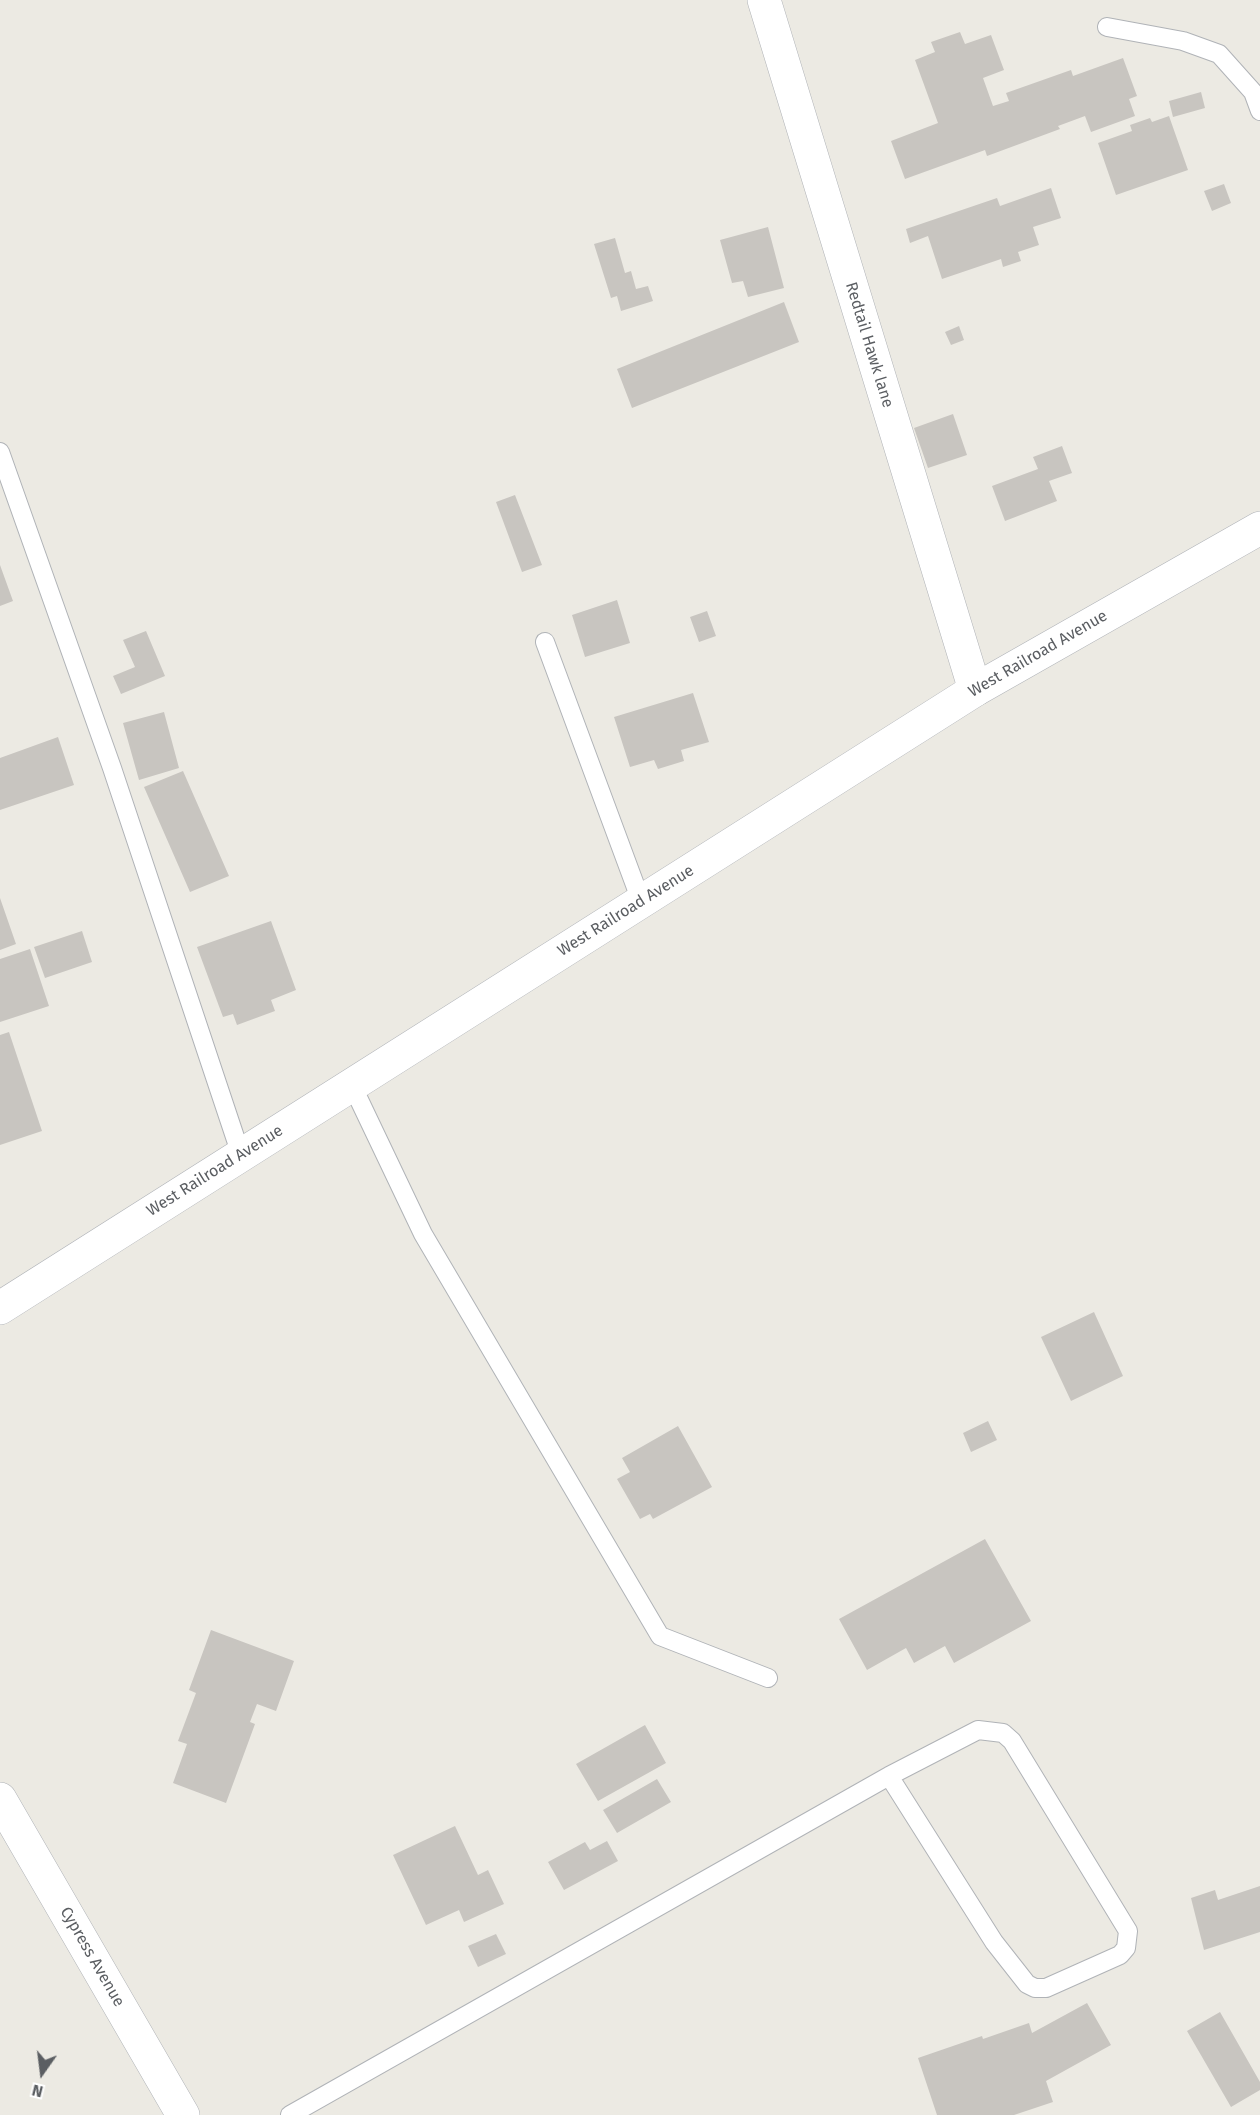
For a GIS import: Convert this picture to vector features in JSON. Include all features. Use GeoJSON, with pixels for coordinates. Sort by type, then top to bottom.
{"type":"FeatureCollection","features":[{"type":"Feature","properties":{"kind":"main road","name":"Redtail Hawk lane"},"geometry":{"type":"LineString","coordinates":[[764,0],[975,690]]}},
{"type":"Feature","properties":{"kind":"main road","name":"West Railroad Avenue"},"geometry":{"type":"LineString","coordinates":[[0,1308],[975,690],[1260,528]]}},
{"type":"Feature","properties":{"kind":"main road","name":"Cypress Avenue"},"geometry":{"type":"LineString","coordinates":[[0,1799],[183,2115]]}},
{"type":"Feature","properties":{"kind":"lane"},"geometry":{"type":"LineString","coordinates":[[1107,27],[1183,41],[1219,54],[1253,92],[1260,111]]}},
{"type":"Feature","properties":{"kind":"lane"},"geometry":{"type":"LineString","coordinates":[[0,452],[112,768],[241,1155]]}},
{"type":"Feature","properties":{"kind":"lane"},"geometry":{"type":"LineString","coordinates":[[545,642],[640,902]]}},
{"type":"Feature","properties":{"kind":"lane"},"geometry":{"type":"LineString","coordinates":[[352,1085],[423,1234],[660,1636],[768,1678]]}},
{"type":"Feature","properties":{"kind":"lane"},"geometry":{"type":"LineString","coordinates":[[290,2115],[889,1776],[978,1730],[1003,1733],[1012,1741],[1128,1931],[1126,1948],[1120,1955],[1046,1988],[1035,1988],[1027,1984],[993,1942],[889,1776]]}},
{"type":"Feature","properties":{"kind":"building"},"geometry":{"type":"Polygon","coordinates":[[[960,32],[965,44],[991,35],[1004,70],[983,78],[993,106],[1009,101],[1006,93],[1071,70],[1073,76],[1123,58],[1137,96],[1129,99],[1135,116],[1091,132],[1085,116],[1058,126],[1060,129],[987,156],[985,150],[905,179],[891,141],[938,123],[915,60],[935,52],[931,42],[960,32]]]}},
{"type":"Feature","properties":{"kind":"building"},"geometry":{"type":"Polygon","coordinates":[[[1201,92],[1205,108],[1173,117],[1169,101],[1201,92]]]}},
{"type":"Feature","properties":{"kind":"building"},"geometry":{"type":"Polygon","coordinates":[[[1169,116],[1188,170],[1116,195],[1098,143],[1132,131],[1130,125],[1150,118],[1152,122],[1169,116]]]}},
{"type":"Feature","properties":{"kind":"building"},"geometry":{"type":"Polygon","coordinates":[[[1224,184],[1231,203],[1212,211],[1204,191],[1224,184]]]}},
{"type":"Feature","properties":{"kind":"building"},"geometry":{"type":"Polygon","coordinates":[[[1051,188],[1061,218],[1033,227],[1039,245],[1018,252],[1021,261],[1003,267],[1001,259],[942,279],[928,236],[910,243],[906,229],[997,198],[1000,206],[1051,188]]]}},
{"type":"Feature","properties":{"kind":"building"},"geometry":{"type":"Polygon","coordinates":[[[768,227],[784,288],[748,297],[743,281],[732,283],[720,240],[768,227]]]}},
{"type":"Feature","properties":{"kind":"building"},"geometry":{"type":"Polygon","coordinates":[[[615,238],[625,273],[631,271],[636,289],[648,286],[653,301],[621,311],[617,296],[611,298],[594,244],[615,238]]]}},
{"type":"Feature","properties":{"kind":"building"},"geometry":{"type":"Polygon","coordinates":[[[784,302],[799,342],[632,408],[617,369],[784,302]]]}},
{"type":"Feature","properties":{"kind":"building"},"geometry":{"type":"Polygon","coordinates":[[[959,326],[964,340],[951,345],[945,332],[959,326]]]}},
{"type":"Feature","properties":{"kind":"building"},"geometry":{"type":"Polygon","coordinates":[[[953,414],[967,455],[928,468],[914,428],[953,414]]]}},
{"type":"Feature","properties":{"kind":"building"},"geometry":{"type":"Polygon","coordinates":[[[1062,446],[1072,473],[1049,481],[1057,501],[1005,521],[992,486],[1038,469],[1033,457],[1062,446]]]}},
{"type":"Feature","properties":{"kind":"building"},"geometry":{"type":"Polygon","coordinates":[[[515,495],[542,565],[522,572],[496,502],[515,495]]]}},
{"type":"Feature","properties":{"kind":"building"},"geometry":{"type":"Polygon","coordinates":[[[0,565],[13,601],[0,606],[0,565]]]}},
{"type":"Feature","properties":{"kind":"building"},"geometry":{"type":"Polygon","coordinates":[[[617,600],[630,643],[585,657],[572,615],[617,600]]]}},
{"type":"Feature","properties":{"kind":"building"},"geometry":{"type":"Polygon","coordinates":[[[707,611],[716,636],[699,642],[690,617],[707,611]]]}},
{"type":"Feature","properties":{"kind":"building"},"geometry":{"type":"Polygon","coordinates":[[[146,631],[165,676],[121,694],[113,676],[135,667],[123,640],[146,631]]]}},
{"type":"Feature","properties":{"kind":"building"},"geometry":{"type":"Polygon","coordinates":[[[693,693],[709,742],[681,750],[684,761],[658,769],[654,760],[630,767],[614,717],[693,693]]]}},
{"type":"Feature","properties":{"kind":"building"},"geometry":{"type":"Polygon","coordinates":[[[164,712],[179,768],[139,780],[123,723],[164,712]]]}},
{"type":"Feature","properties":{"kind":"building"},"geometry":{"type":"Polygon","coordinates":[[[58,737],[74,785],[0,810],[0,758],[58,737]]]}},
{"type":"Feature","properties":{"kind":"building"},"geometry":{"type":"Polygon","coordinates":[[[183,771],[229,876],[190,892],[144,787],[183,771]]]}},
{"type":"Feature","properties":{"kind":"building"},"geometry":{"type":"Polygon","coordinates":[[[0,898],[16,944],[0,950],[0,898]]]}},
{"type":"Feature","properties":{"kind":"building"},"geometry":{"type":"Polygon","coordinates":[[[271,921],[296,990],[271,1000],[275,1011],[237,1025],[233,1014],[223,1017],[197,947],[271,921]]]}},
{"type":"Feature","properties":{"kind":"building"},"geometry":{"type":"Polygon","coordinates":[[[82,931],[92,962],[45,978],[34,947],[82,931]]]}},
{"type":"Feature","properties":{"kind":"building"},"geometry":{"type":"Polygon","coordinates":[[[30,949],[49,1006],[0,1022],[0,959],[30,949]]]}},
{"type":"Feature","properties":{"kind":"building"},"geometry":{"type":"Polygon","coordinates":[[[9,1032],[42,1131],[0,1145],[0,1035],[9,1032]]]}},
{"type":"Feature","properties":{"kind":"building"},"geometry":{"type":"Polygon","coordinates":[[[1094,1312],[1123,1376],[1071,1401],[1041,1337],[1094,1312]]]}},
{"type":"Feature","properties":{"kind":"building"},"geometry":{"type":"Polygon","coordinates":[[[988,1421],[997,1440],[971,1452],[963,1433],[988,1421]]]}},
{"type":"Feature","properties":{"kind":"building"},"geometry":{"type":"Polygon","coordinates":[[[678,1426],[712,1487],[653,1519],[650,1514],[640,1519],[617,1479],[630,1472],[622,1458],[678,1426]]]}},
{"type":"Feature","properties":{"kind":"building"},"geometry":{"type":"Polygon","coordinates":[[[985,1539],[1031,1621],[954,1663],[945,1646],[914,1663],[906,1648],[867,1670],[839,1619],[985,1539]]]}},
{"type":"Feature","properties":{"kind":"building"},"geometry":{"type":"Polygon","coordinates":[[[211,1630],[294,1661],[276,1711],[257,1704],[250,1722],[255,1724],[226,1803],[173,1783],[187,1744],[178,1741],[196,1693],[189,1690],[211,1630]]]}},
{"type":"Feature","properties":{"kind":"building"},"geometry":{"type":"Polygon","coordinates":[[[645,1725],[666,1763],[598,1801],[576,1764],[645,1725]]]}},
{"type":"Feature","properties":{"kind":"building"},"geometry":{"type":"Polygon","coordinates":[[[657,1779],[671,1802],[617,1833],[603,1810],[657,1779]]]}},
{"type":"Feature","properties":{"kind":"building"},"geometry":{"type":"Polygon","coordinates":[[[455,1826],[478,1875],[488,1870],[504,1904],[464,1922],[459,1910],[426,1925],[393,1855],[455,1826]]]}},
{"type":"Feature","properties":{"kind":"building"},"geometry":{"type":"Polygon","coordinates":[[[607,1841],[618,1861],[564,1890],[548,1862],[585,1842],[590,1850],[607,1841]]]}},
{"type":"Feature","properties":{"kind":"building"},"geometry":{"type":"Polygon","coordinates":[[[1260,1886],[1260,1932],[1204,1950],[1191,1898],[1215,1890],[1218,1900],[1260,1886]]]}},
{"type":"Feature","properties":{"kind":"building"},"geometry":{"type":"Polygon","coordinates":[[[496,1934],[506,1954],[478,1967],[468,1946],[496,1934]]]}},
{"type":"Feature","properties":{"kind":"building"},"geometry":{"type":"Polygon","coordinates":[[[1087,2003],[1111,2045],[1046,2081],[1053,2102],[1014,2115],[937,2115],[918,2058],[1029,2023],[1032,2033],[1087,2003]]]}},
{"type":"Feature","properties":{"kind":"building"},"geometry":{"type":"Polygon","coordinates":[[[1220,2012],[1260,2082],[1260,2090],[1231,2107],[1187,2031],[1220,2012]]]}}]}
